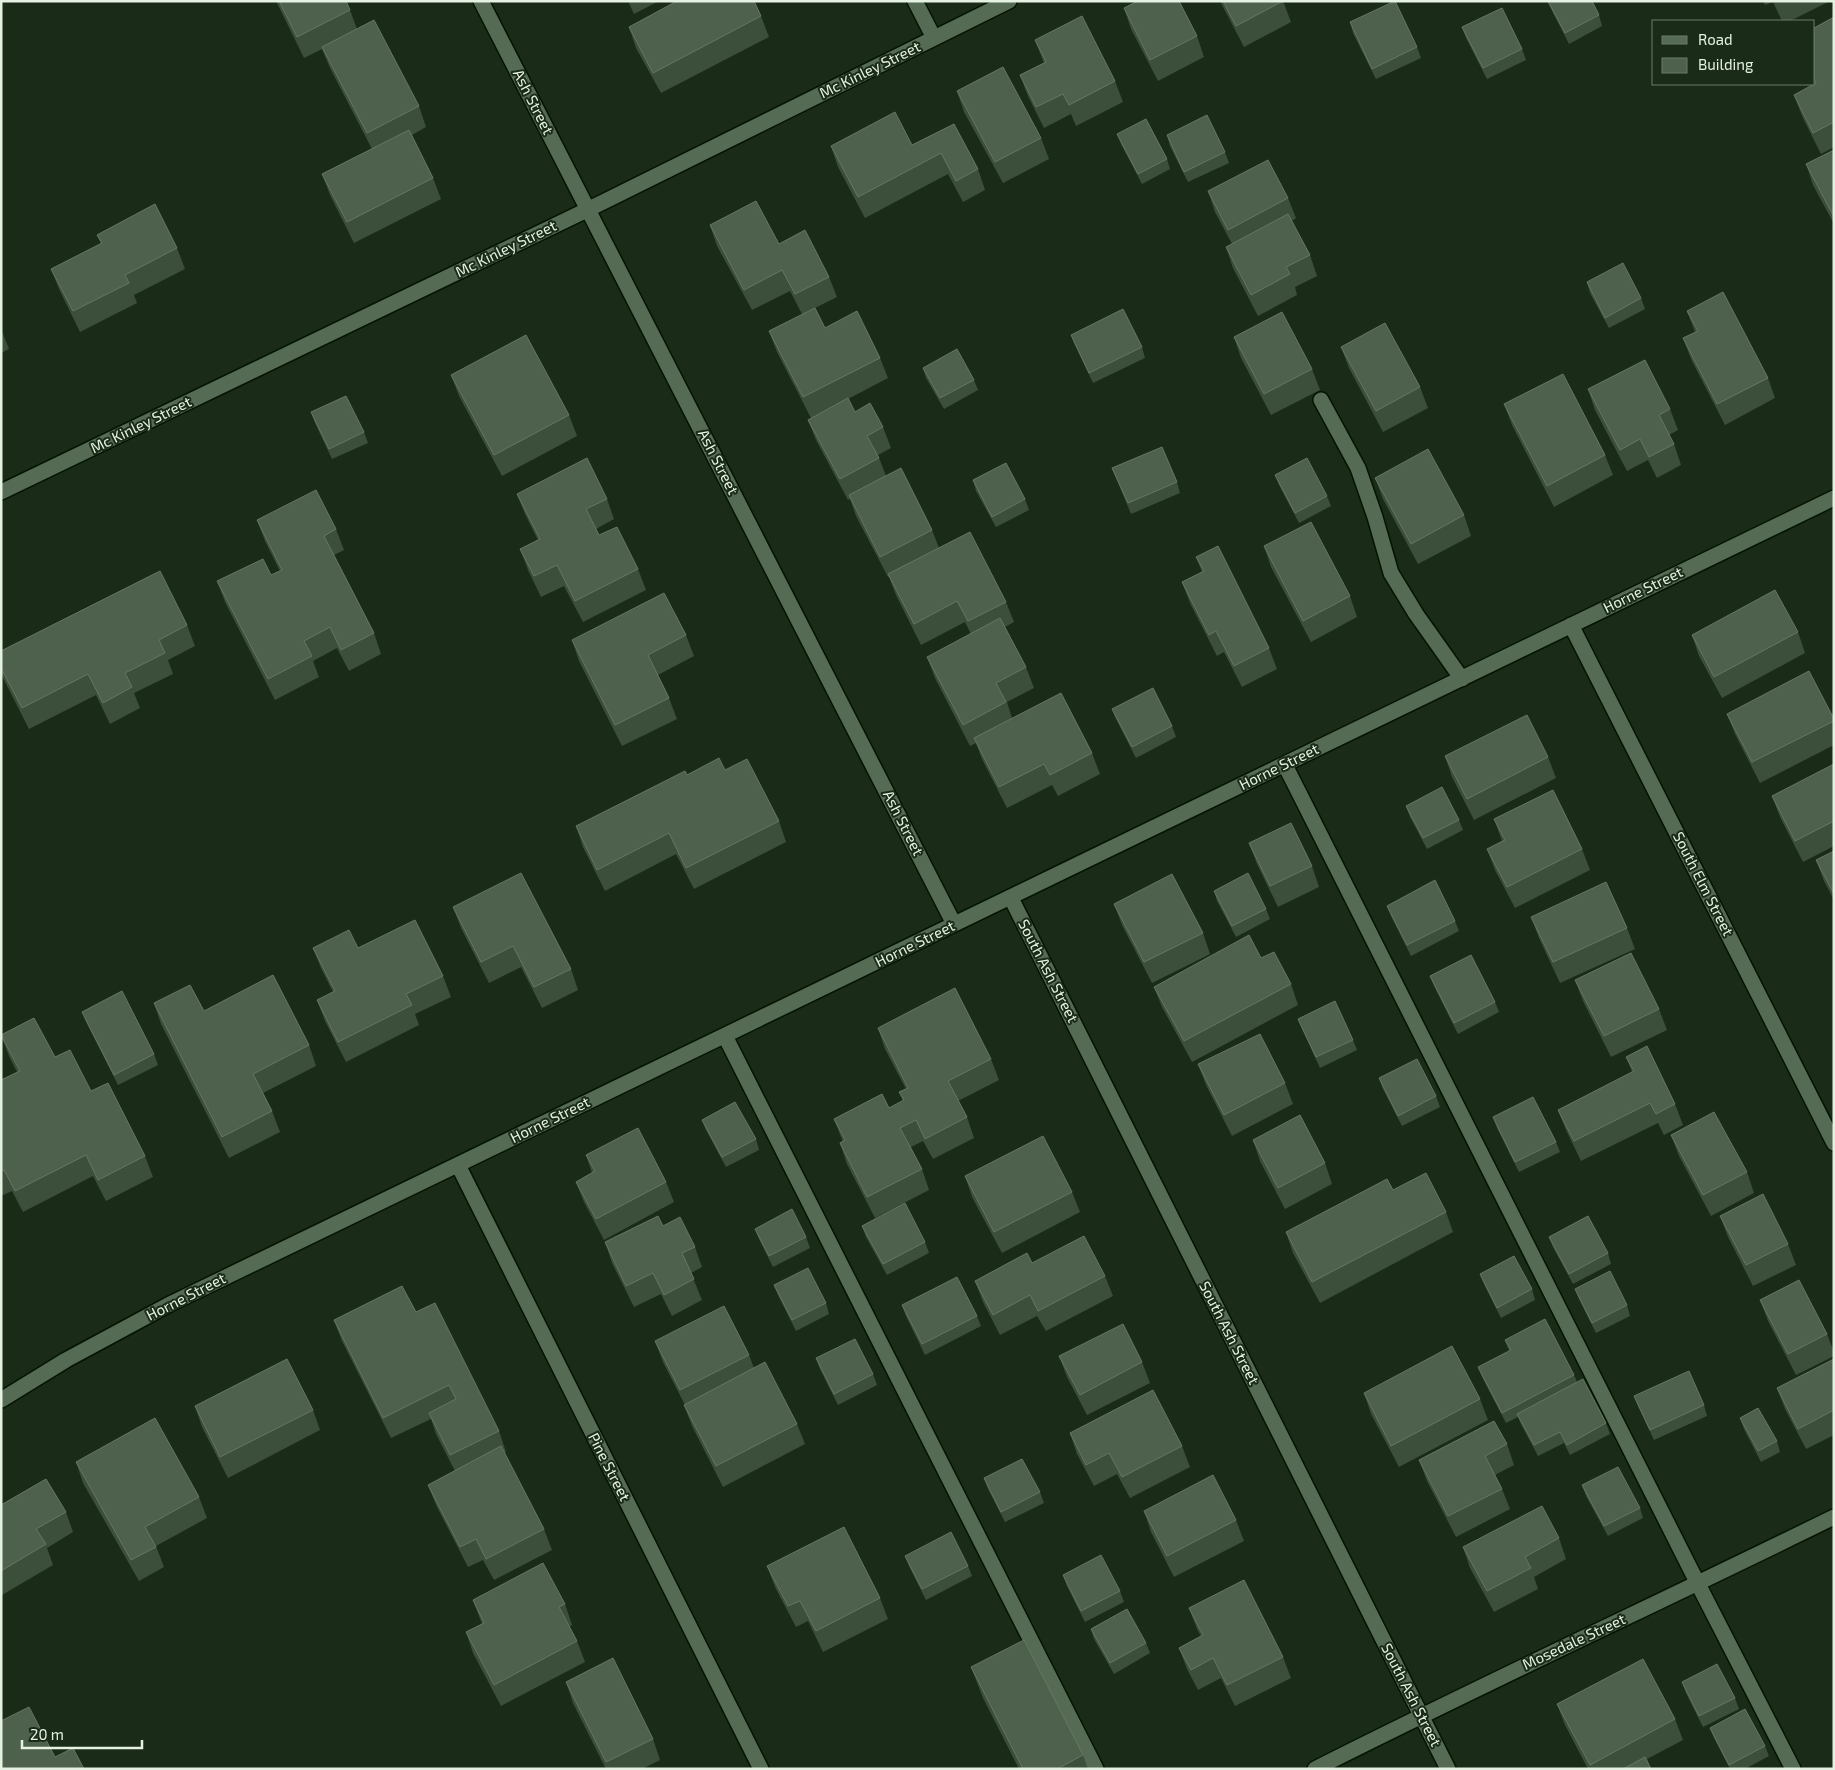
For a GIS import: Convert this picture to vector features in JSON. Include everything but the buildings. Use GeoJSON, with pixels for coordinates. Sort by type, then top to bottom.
{"type":"FeatureCollection","features":[{"type":"Feature","properties":{"kind":"street","name":"Ash Street"},"geometry":{"type":"LineString","coordinates":[[481,1],[954,924]]}},
{"type":"Feature","properties":{"kind":"street"},"geometry":{"type":"LineString","coordinates":[[915,1],[934,38]]}},
{"type":"Feature","properties":{"kind":"street","name":"Mc Kinley Street"},"geometry":{"type":"LineString","coordinates":[[1,492],[589,209],[1009,1]]}},
{"type":"Feature","properties":{"kind":"street"},"geometry":{"type":"LineString","coordinates":[[1322,400],[1358,468],[1375,517],[1391,573],[1416,614],[1462,678]]}},
{"type":"Feature","properties":{"kind":"street","name":"Horne Street"},"geometry":{"type":"LineString","coordinates":[[1,1400],[66,1360],[168,1305],[1834,498]]}},
{"type":"Feature","properties":{"kind":"street","name":"South Elm Street"},"geometry":{"type":"LineString","coordinates":[[1571,625],[1834,1143]]}},
{"type":"Feature","properties":{"kind":"street"},"geometry":{"type":"LineString","coordinates":[[1285,764],[1793,1769]]}},
{"type":"Feature","properties":{"kind":"street","name":"South Ash Street"},"geometry":{"type":"LineString","coordinates":[[1011,898],[1448,1769]]}},
{"type":"Feature","properties":{"kind":"street"},"geometry":{"type":"LineString","coordinates":[[725,1036],[1096,1769]]}},
{"type":"Feature","properties":{"kind":"street","name":"Pine Street"},"geometry":{"type":"LineString","coordinates":[[458,1165],[761,1769]]}},
{"type":"Feature","properties":{"kind":"street","name":"Mosedale Street"},"geometry":{"type":"LineString","coordinates":[[1315,1769],[1421,1715],[1698,1584],[1834,1517]]}}]}
